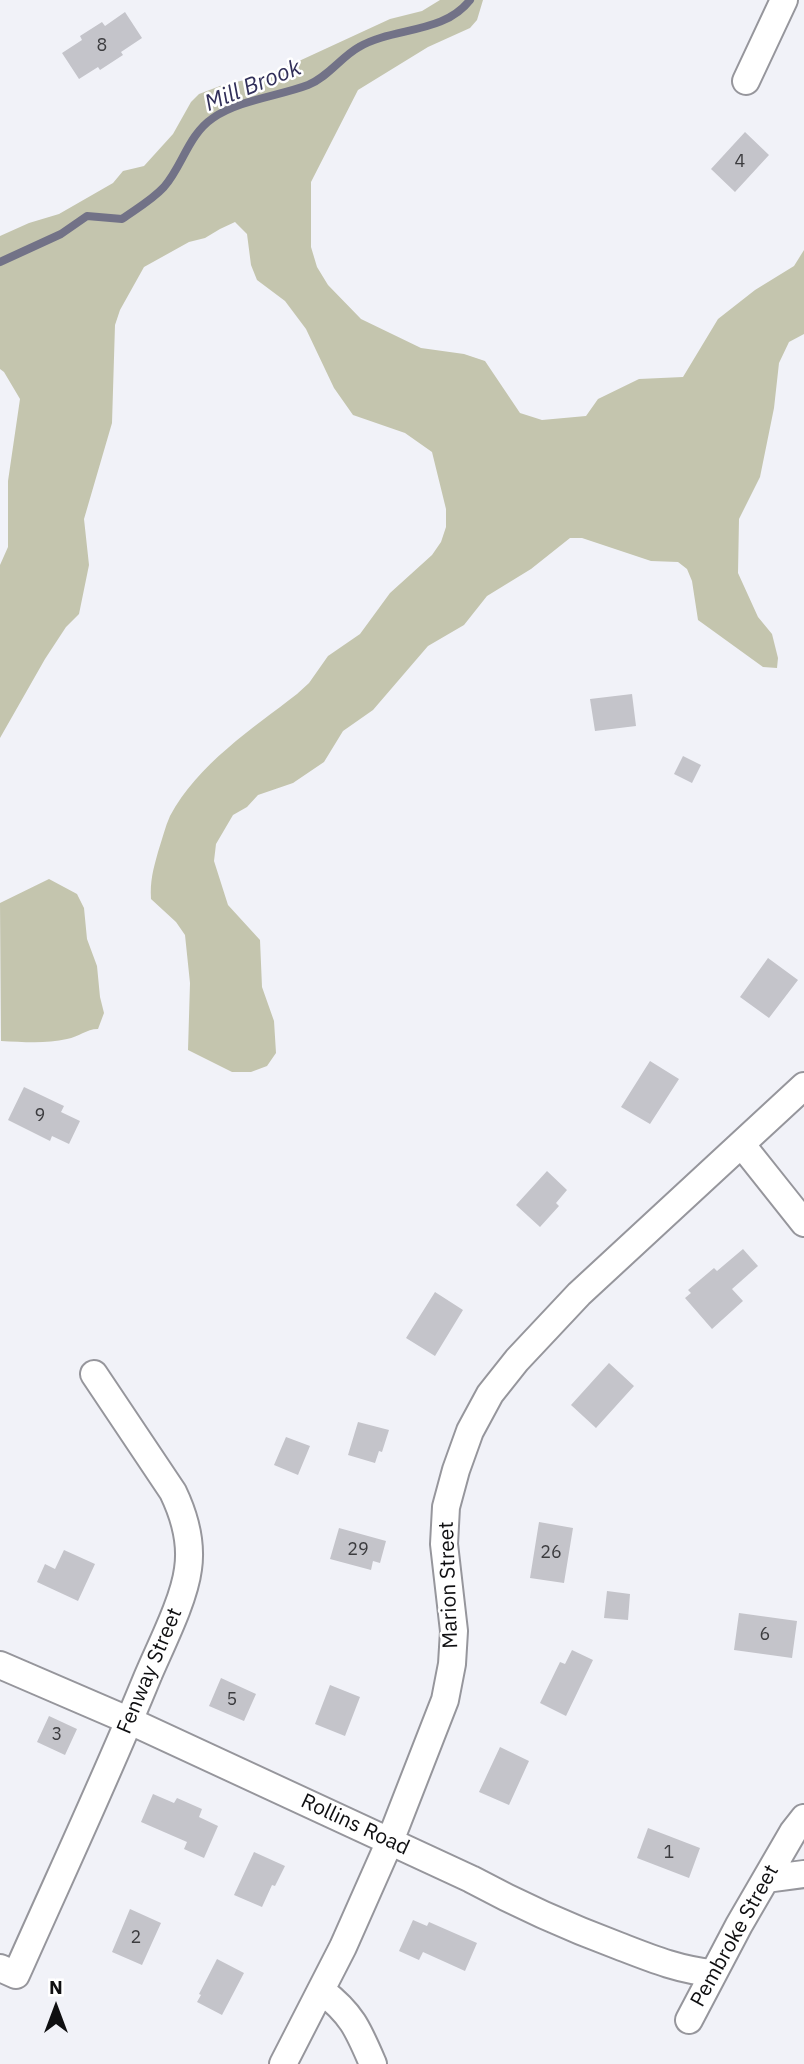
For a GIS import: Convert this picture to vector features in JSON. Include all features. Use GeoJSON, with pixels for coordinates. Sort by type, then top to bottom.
{"type":"FeatureCollection","features":[{"type":"Feature","properties":{"kind":"street"},"geometry":{"type":"LineString","coordinates":[[746,81],[784,0]]}},
{"type":"Feature","properties":{"kind":"street","name":"Marion Street"},"geometry":{"type":"LineString","coordinates":[[283,2064],[344,1947],[390,1841],[445,1700],[452,1664],[454,1631],[444,1545],[446,1507],[470,1431],[490,1394],[579,1294],[804,1086]]}},
{"type":"Feature","properties":{"kind":"street"},"geometry":{"type":"LineString","coordinates":[[742,1145],[804,1223]]}},
{"type":"Feature","properties":{"kind":"street","name":"Fenway Street"},"geometry":{"type":"LineString","coordinates":[[8,1971],[130,1721],[185,1585],[188,1571],[189,1546],[184,1518],[173,1492],[94,1374]]}},
{"type":"Feature","properties":{"kind":"street","name":"Rollins Road"},"geometry":{"type":"LineString","coordinates":[[0,1665],[130,1721],[390,1841],[471,1879],[510,1901],[671,1966],[713,1973]]}},
{"type":"Feature","properties":{"kind":"street","name":"Pembroke Street"},"geometry":{"type":"LineString","coordinates":[[689,2020],[766,1879],[804,1818]]}},
{"type":"Feature","properties":{"kind":"street"},"geometry":{"type":"LineString","coordinates":[[766,1879],[804,1874]]}},
{"type":"Feature","properties":{"kind":"street"},"geometry":{"type":"LineString","coordinates":[[322,1991],[351,2017],[373,2064]]}},
{"type":"Feature","properties":{"kind":"green space"},"geometry":{"type":"Polygon","coordinates":[[[440,0],[483,0],[477,20],[470,28],[428,47],[358,90],[311,182],[311,247],[317,267],[328,285],[361,319],[421,348],[464,354],[485,361],[520,413],[542,420],[586,416],[598,399],[639,379],[683,377],[718,319],[755,290],[794,266],[804,250],[804,334],[789,342],[779,363],[774,408],[760,477],[739,519],[738,573],[758,617],[772,634],[778,658],[777,668],[763,667],[698,620],[692,581],[687,569],[678,562],[651,561],[582,538],[570,538],[531,569],[487,596],[464,625],[428,646],[373,710],[343,731],[324,762],[293,783],[258,795],[247,807],[233,815],[216,844],[214,861],[228,905],[260,940],[262,987],[274,1021],[276,1053],[267,1066],[251,1072],[232,1072],[188,1050],[190,983],[185,935],[176,922],[151,899],[153,870],[165,829],[170,816],[195,780],[244,734],[309,683],[328,656],[360,634],[390,593],[432,555],[441,542],[446,527],[446,509],[432,452],[405,433],[353,415],[334,388],[306,329],[285,301],[257,280],[251,265],[247,234],[235,222],[205,238],[189,242],[144,267],[120,310],[115,325],[112,423],[84,519],[89,565],[79,614],[66,627],[45,659],[0,738],[0,565],[8,547],[8,481],[20,399],[0,369],[0,236],[59,214],[113,183],[123,171],[144,166],[173,134],[191,102],[199,94],[273,73],[390,19],[422,11],[440,0]]]}},
{"type":"Feature","properties":{"kind":"green space"},"geometry":{"type":"Polygon","coordinates":[[[49,879],[77,894],[84,908],[87,939],[97,966],[104,1013],[98,1029],[71,1038],[43,1042],[1,1041],[0,903],[49,879]]]}},
{"type":"Feature","properties":{"kind":"building"},"geometry":{"type":"Polygon","coordinates":[[[125,12],[142,38],[100,70],[98,67],[79,79],[62,53],[82,40],[80,36],[102,22],[105,26],[125,12]]]}},
{"type":"Feature","properties":{"kind":"building"},"geometry":{"type":"Polygon","coordinates":[[[745,132],[769,155],[735,192],[711,169],[745,132]]]}},
{"type":"Feature","properties":{"kind":"building"},"geometry":{"type":"Polygon","coordinates":[[[632,694],[636,726],[595,731],[590,699],[632,694]]]}},
{"type":"Feature","properties":{"kind":"building"},"geometry":{"type":"Polygon","coordinates":[[[683,756],[701,765],[692,783],[674,774],[683,756]]]}},
{"type":"Feature","properties":{"kind":"building"},"geometry":{"type":"Polygon","coordinates":[[[768,958],[798,980],[769,1018],[740,997],[768,958]]]}},
{"type":"Feature","properties":{"kind":"building"},"geometry":{"type":"Polygon","coordinates":[[[650,1061],[679,1079],[650,1124],[621,1107],[650,1061]]]}},
{"type":"Feature","properties":{"kind":"building"},"geometry":{"type":"Polygon","coordinates":[[[24,1087],[64,1106],[61,1112],[80,1121],[69,1144],[52,1136],[50,1141],[8,1120],[24,1087]]]}},
{"type":"Feature","properties":{"kind":"building"},"geometry":{"type":"Polygon","coordinates":[[[547,1171],[567,1190],[556,1203],[559,1206],[540,1227],[516,1205],[547,1171]]]}},
{"type":"Feature","properties":{"kind":"building"},"geometry":{"type":"Polygon","coordinates":[[[743,1249],[758,1266],[732,1289],[743,1301],[712,1329],[685,1298],[691,1293],[688,1290],[743,1249]]]}},
{"type":"Feature","properties":{"kind":"building"},"geometry":{"type":"Polygon","coordinates":[[[435,1292],[463,1310],[435,1356],[406,1338],[435,1292]]]}},
{"type":"Feature","properties":{"kind":"building"},"geometry":{"type":"Polygon","coordinates":[[[609,1363],[634,1386],[596,1428],[571,1405],[609,1363]]]}},
{"type":"Feature","properties":{"kind":"building"},"geometry":{"type":"Polygon","coordinates":[[[358,1422],[389,1430],[382,1452],[379,1451],[375,1463],[348,1455],[358,1422]]]}},
{"type":"Feature","properties":{"kind":"building"},"geometry":{"type":"Polygon","coordinates":[[[286,1437],[310,1446],[298,1475],[274,1465],[286,1437]]]}},
{"type":"Feature","properties":{"kind":"building"},"geometry":{"type":"Polygon","coordinates":[[[539,1522],[573,1528],[564,1583],[530,1578],[539,1522]]]}},
{"type":"Feature","properties":{"kind":"building"},"geometry":{"type":"Polygon","coordinates":[[[339,1528],[386,1541],[380,1563],[373,1561],[371,1570],[330,1559],[339,1528]]]}},
{"type":"Feature","properties":{"kind":"building"},"geometry":{"type":"Polygon","coordinates":[[[64,1550],[95,1564],[78,1601],[37,1582],[45,1564],[55,1569],[64,1550]]]}},
{"type":"Feature","properties":{"kind":"building"},"geometry":{"type":"Polygon","coordinates":[[[607,1591],[630,1594],[628,1620],[604,1618],[607,1591]]]}},
{"type":"Feature","properties":{"kind":"building"},"geometry":{"type":"Polygon","coordinates":[[[739,1613],[797,1621],[792,1658],[734,1650],[739,1613]]]}},
{"type":"Feature","properties":{"kind":"building"},"geometry":{"type":"Polygon","coordinates":[[[572,1650],[593,1660],[566,1716],[540,1703],[560,1662],[565,1664],[572,1650]]]}},
{"type":"Feature","properties":{"kind":"building"},"geometry":{"type":"Polygon","coordinates":[[[221,1678],[256,1694],[244,1721],[209,1706],[221,1678]]]}},
{"type":"Feature","properties":{"kind":"building"},"geometry":{"type":"Polygon","coordinates":[[[330,1685],[360,1697],[345,1736],[315,1724],[330,1685]]]}},
{"type":"Feature","properties":{"kind":"building"},"geometry":{"type":"Polygon","coordinates":[[[49,1716],[77,1729],[65,1755],[37,1742],[49,1716]]]}},
{"type":"Feature","properties":{"kind":"building"},"geometry":{"type":"Polygon","coordinates":[[[500,1747],[529,1761],[509,1805],[479,1792],[500,1747]]]}},
{"type":"Feature","properties":{"kind":"building"},"geometry":{"type":"Polygon","coordinates":[[[153,1794],[174,1803],[177,1798],[202,1809],[199,1817],[218,1826],[204,1858],[184,1849],[187,1842],[141,1822],[153,1794]]]}},
{"type":"Feature","properties":{"kind":"building"},"geometry":{"type":"Polygon","coordinates":[[[648,1828],[700,1848],[689,1878],[637,1858],[648,1828]]]}},
{"type":"Feature","properties":{"kind":"building"},"geometry":{"type":"Polygon","coordinates":[[[254,1852],[285,1866],[262,1907],[234,1895],[254,1852]]]}},
{"type":"Feature","properties":{"kind":"building"},"geometry":{"type":"Polygon","coordinates":[[[130,1909],[161,1923],[142,1965],[112,1952],[130,1909]]]}},
{"type":"Feature","properties":{"kind":"building"},"geometry":{"type":"Polygon","coordinates":[[[413,1920],[427,1926],[429,1922],[477,1943],[465,1971],[423,1952],[419,1960],[399,1951],[413,1920]]]}},
{"type":"Feature","properties":{"kind":"building"},"geometry":{"type":"Polygon","coordinates":[[[217,1959],[244,1973],[222,2015],[197,2002],[217,1959]]]}},
{"type":"Feature","properties":{"kind":"waterway","name":"Mill Brook"},"geometry":{"type":"LineString","coordinates":[[0,262],[61,234],[87,216],[122,219],[164,187],[197,133],[223,112],[308,85],[359,47],[387,36],[432,25],[459,11],[470,0]]}}]}
